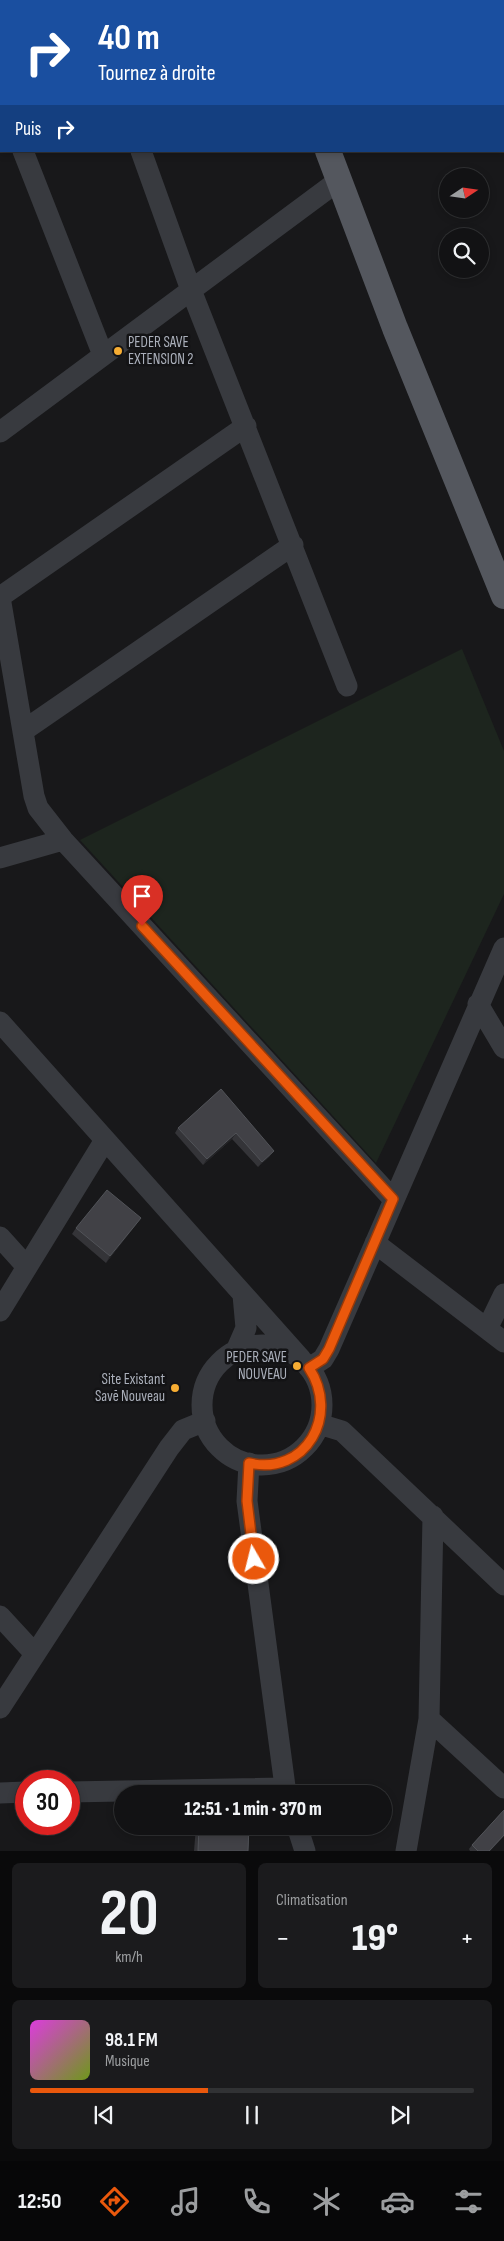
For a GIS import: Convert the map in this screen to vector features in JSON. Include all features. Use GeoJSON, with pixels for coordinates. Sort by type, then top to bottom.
{"type":"FeatureCollection","features":[{"type":"Feature","properties":{"kind":"main road"},"geometry":{"type":"LineString","coordinates":[[328,152],[504,596]]}},
{"type":"Feature","properties":{"kind":"street"},"geometry":{"type":"LineString","coordinates":[[23,152],[103,355]]}},
{"type":"Feature","properties":{"kind":"street"},"geometry":{"type":"LineString","coordinates":[[141,152],[191,290],[347,686]]}},
{"type":"Feature","properties":{"kind":"street"},"geometry":{"type":"LineString","coordinates":[[0,432],[338,180]]}},
{"type":"Feature","properties":{"kind":"street"},"geometry":{"type":"LineString","coordinates":[[246,426],[0,597],[34,796],[38,808],[63,840],[393,1199]]}},
{"type":"Feature","properties":{"kind":"street"},"geometry":{"type":"LineString","coordinates":[[23,731],[292,546]]}},
{"type":"Feature","properties":{"kind":"street"},"geometry":{"type":"LineString","coordinates":[[0,858],[63,840]]}},
{"type":"Feature","properties":{"kind":"street"},"geometry":{"type":"LineString","coordinates":[[305,1364],[323,1359],[329,1349],[504,948]]}},
{"type":"Feature","properties":{"kind":"street"},"geometry":{"type":"LineString","coordinates":[[478,1004],[504,1048]]}},
{"type":"Feature","properties":{"kind":"street"},"geometry":{"type":"LineString","coordinates":[[0,1022],[305,1364],[320,1389],[322,1401],[319,1424],[307,1444],[289,1458],[267,1465],[249,1463],[233,1457],[223,1450],[215,1441],[205,1420],[203,1397],[208,1380],[217,1365],[236,1351],[246,1347],[270,1345],[286,1350],[305,1364]]}},
{"type":"Feature","properties":{"kind":"street"},"geometry":{"type":"LineString","coordinates":[[0,1311],[105,1140]]}},
{"type":"Feature","properties":{"kind":"street"},"geometry":{"type":"LineString","coordinates":[[0,1237],[27,1267]]}},
{"type":"Feature","properties":{"kind":"street"},"geometry":{"type":"LineString","coordinates":[[375,1243],[504,1342]]}},
{"type":"Feature","properties":{"kind":"street"},"geometry":{"type":"LineString","coordinates":[[486,1329],[504,1294]]}},
{"type":"Feature","properties":{"kind":"street"},"geometry":{"type":"LineString","coordinates":[[236,1351],[246,1328],[243,1295]]}},
{"type":"Feature","properties":{"kind":"street"},"geometry":{"type":"LineString","coordinates":[[0,1708],[176,1439],[183,1430],[205,1420]]}},
{"type":"Feature","properties":{"kind":"street"},"geometry":{"type":"LineString","coordinates":[[319,1424],[342,1431],[504,1585]]}},
{"type":"Feature","properties":{"kind":"street"},"geometry":{"type":"LineString","coordinates":[[249,1463],[247,1501],[285,1785]]}},
{"type":"Feature","properties":{"kind":"street"},"geometry":{"type":"LineString","coordinates":[[406,1851],[429,1719],[433,1516]]}},
{"type":"Feature","properties":{"kind":"street"},"geometry":{"type":"LineString","coordinates":[[0,1616],[34,1654]]}},
{"type":"Feature","properties":{"kind":"street"},"geometry":{"type":"LineString","coordinates":[[429,1719],[504,1788]]}},
{"type":"Feature","properties":{"kind":"street"},"geometry":{"type":"LineString","coordinates":[[0,1793],[15,1792]]}},
{"type":"Feature","properties":{"kind":"street"},"geometry":{"type":"LineString","coordinates":[[80,1792],[114,1792]]}},
{"type":"Feature","properties":{"kind":"street"},"geometry":{"type":"LineString","coordinates":[[299,1835],[305,1851]]}},
{"type":"Feature","properties":{"kind":"shaded area"},"geometry":{"type":"Polygon","coordinates":[[[462,649],[504,751],[504,894],[376,1163],[80,840],[462,649]]]}},
{"type":"Feature","properties":{"kind":"building"},"geometry":{"type":"Polygon","coordinates":[[[221,1089],[274,1151],[262,1162],[236,1133],[207,1159],[178,1128],[221,1089]]]}},
{"type":"Feature","properties":{"kind":"building"},"geometry":{"type":"Polygon","coordinates":[[[107,1190],[141,1218],[110,1256],[76,1228],[107,1190]]]}},
{"type":"Feature","properties":{"kind":"building"},"geometry":{"type":"Polygon","coordinates":[[[504,1810],[504,1835],[489,1851],[478,1851],[472,1845],[504,1810]]]}},
{"type":"Feature","properties":{"kind":"building"},"geometry":{"type":"Polygon","coordinates":[[[199,1835],[249,1835],[248,1851],[198,1851],[199,1835]]]}},
{"type":"Feature","properties":{"kind":"place","name":"PEDER SAVE EXTENSION 2"},"geometry":{"type":"Point","coordinates":[118,351]}},
{"type":"Feature","properties":{"kind":"place","name":"PEDER SAVE NOUVEAU"},"geometry":{"type":"Point","coordinates":[297,1366]}},
{"type":"Feature","properties":{"kind":"place","name":"Site Existant Savē Nouveau"},"geometry":{"type":"Point","coordinates":[175,1388]}},
{"type":"Feature","properties":{"kind":"route"},"geometry":{"type":"LineString","coordinates":[[142,926],[393,1199],[329,1349],[323,1359],[309,1368],[316,1378],[322,1401],[322,1412],[314,1434],[299,1452],[278,1463],[267,1465],[249,1463],[246,1485],[254,1559]]}}]}
